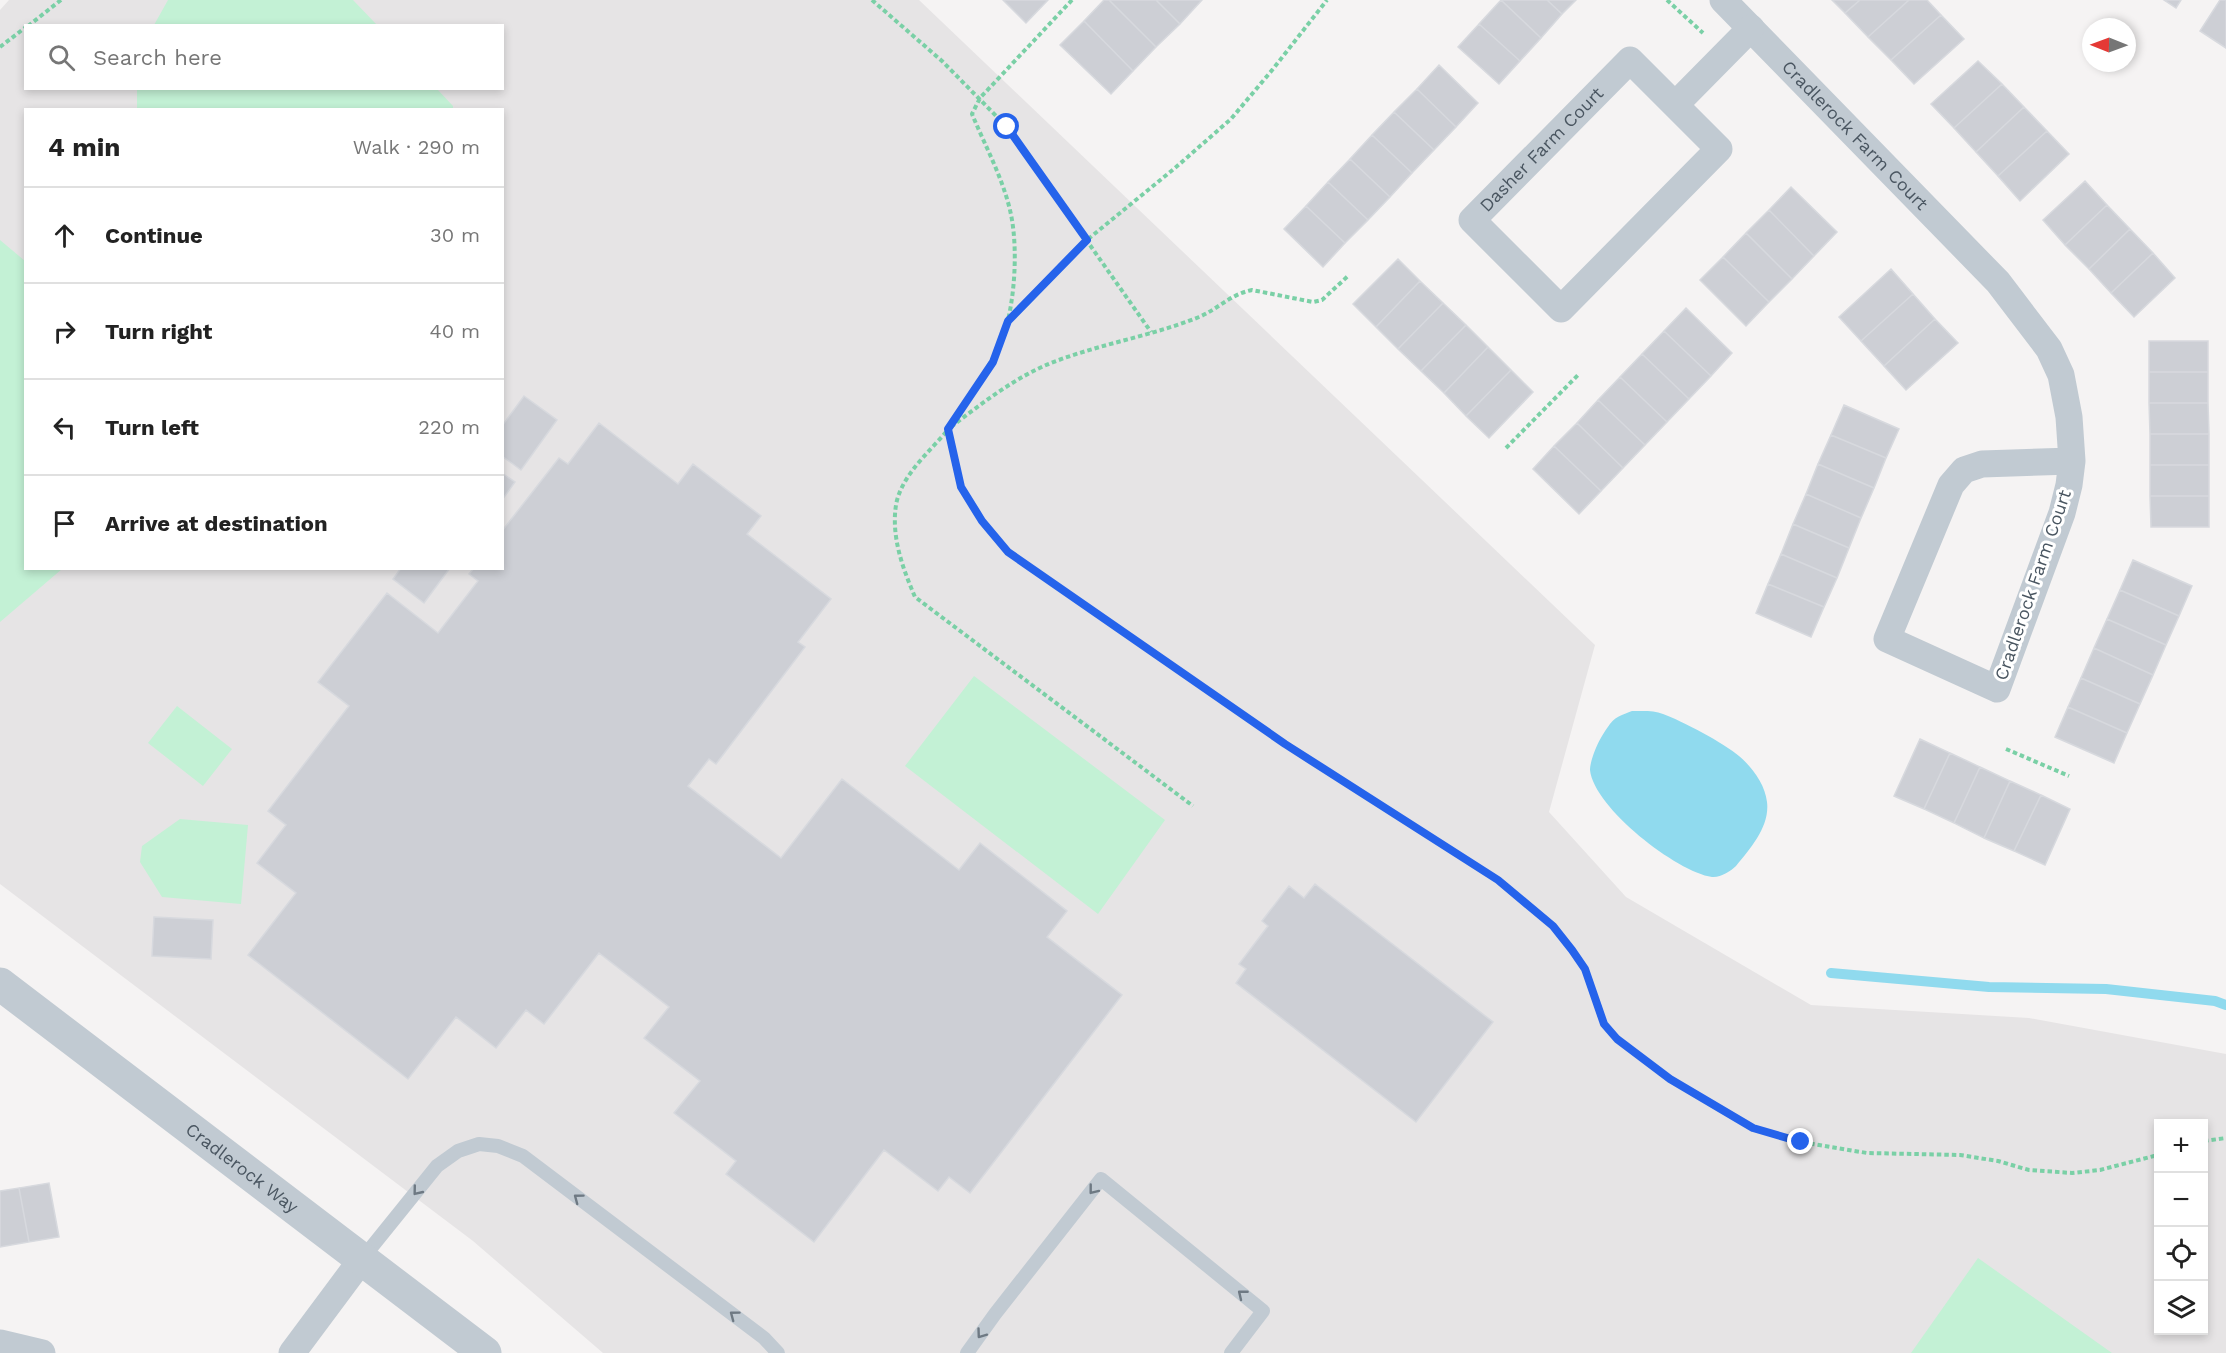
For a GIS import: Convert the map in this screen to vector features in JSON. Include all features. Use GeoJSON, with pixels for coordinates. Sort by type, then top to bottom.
{"type":"FeatureCollection","features":[{"type":"Feature","properties":{"kind":"street","name":"Cradlerock Farm Court"},"geometry":{"type":"LineString","coordinates":[[1723,0],[1998,282],[2049,348],[2061,375],[2069,417],[2072,460],[2069,485],[2062,513],[1997,689],[1887,639],[1951,485],[1964,470],[1982,464],[2072,460]]}},
{"type":"Feature","properties":{"kind":"street"},"geometry":{"type":"LineString","coordinates":[[1675,105],[1751,28]]}},
{"type":"Feature","properties":{"kind":"street","name":"Dasher Farm Court"},"geometry":{"type":"LineString","coordinates":[[1629,60],[1675,105],[1719,149],[1561,309],[1472,220],[1629,60]]}},
{"type":"Feature","properties":{"kind":"street","name":"Cradlerock Way"},"geometry":{"type":"LineString","coordinates":[[0,984],[486,1353]]}},
{"type":"Feature","properties":{"kind":"street"},"geometry":{"type":"LineString","coordinates":[[292,1353],[363,1259]]}},
{"type":"Feature","properties":{"kind":"street"},"geometry":{"type":"LineString","coordinates":[[0,1343],[42,1353]]}},
{"type":"Feature","properties":{"kind":"lane"},"geometry":{"type":"LineString","coordinates":[[363,1259],[437,1167],[458,1151],[479,1144],[498,1146],[523,1156],[764,1338],[778,1353]]}},
{"type":"Feature","properties":{"kind":"lane"},"geometry":{"type":"LineString","coordinates":[[967,1353],[1101,1179],[1263,1311],[1231,1353]]}},
{"type":"Feature","properties":{"kind":"path"},"geometry":{"type":"LineString","coordinates":[[30,24],[61,0]]}},
{"type":"Feature","properties":{"kind":"path"},"geometry":{"type":"LineString","coordinates":[[872,0],[942,61],[1007,127],[1151,332]]}},
{"type":"Feature","properties":{"kind":"path"},"geometry":{"type":"LineString","coordinates":[[1072,0],[980,98],[972,114],[1000,183],[1012,220],[1015,278],[1008,321],[993,362],[948,429],[904,485],[896,504],[895,532],[903,570],[915,597],[1193,806]]}},
{"type":"Feature","properties":{"kind":"path"},"geometry":{"type":"LineString","coordinates":[[1008,321],[1087,240],[1231,119],[1327,0]]}},
{"type":"Feature","properties":{"kind":"path"},"geometry":{"type":"LineString","coordinates":[[1667,0],[1726,52]]}},
{"type":"Feature","properties":{"kind":"path"},"geometry":{"type":"LineString","coordinates":[[0,47],[24,28]]}},
{"type":"Feature","properties":{"kind":"path"},"geometry":{"type":"LineString","coordinates":[[948,429],[974,409],[1049,364],[1201,316],[1243,292],[1252,290],[1313,302],[1323,300],[1348,276]]}},
{"type":"Feature","properties":{"kind":"path"},"geometry":{"type":"LineString","coordinates":[[1506,448],[1579,374]]}},
{"type":"Feature","properties":{"kind":"path"},"geometry":{"type":"LineString","coordinates":[[948,429],[961,487],[982,521],[1008,552],[1285,744],[1498,880],[1530,905],[1553,926],[1585,969],[1604,1024],[1617,1039],[1679,1084],[1753,1128],[1801,1142],[1867,1153],[1960,1155],[1998,1161],[2029,1170],[2072,1173],[2100,1170],[2154,1156]]}},
{"type":"Feature","properties":{"kind":"path"},"geometry":{"type":"LineString","coordinates":[[2007,749],[2069,776]]}},
{"type":"Feature","properties":{"kind":"path"},"geometry":{"type":"LineString","coordinates":[[2208,1140],[2226,1138]]}},
{"type":"Feature","properties":{"kind":"shaded area"},"geometry":{"type":"Polygon","coordinates":[[[9,0],[919,0],[1595,645],[1549,812],[1626,897],[1811,1005],[2029,1018],[2226,1054],[2226,1353],[603,1353],[473,1241],[0,884],[0,10],[9,0]]]}},
{"type":"Feature","properties":{"kind":"green space"},"geometry":{"type":"Polygon","coordinates":[[[168,0],[353,0],[376,24],[155,24],[168,0]]]}},
{"type":"Feature","properties":{"kind":"green space"},"geometry":{"type":"Polygon","coordinates":[[[137,90],[438,90],[453,106],[453,108],[137,108],[137,90]]]}},
{"type":"Feature","properties":{"kind":"green space"},"geometry":{"type":"Polygon","coordinates":[[[0,240],[24,260],[24,570],[61,570],[0,622],[0,240]]]}},
{"type":"Feature","properties":{"kind":"green space"},"geometry":{"type":"Polygon","coordinates":[[[974,676],[1165,820],[1098,914],[905,766],[974,676]]]}},
{"type":"Feature","properties":{"kind":"green space"},"geometry":{"type":"Polygon","coordinates":[[[177,706],[232,749],[203,786],[148,743],[177,706]]]}},
{"type":"Feature","properties":{"kind":"green space"},"geometry":{"type":"Polygon","coordinates":[[[180,819],[248,825],[241,904],[162,897],[140,862],[142,846],[180,819]]]}},
{"type":"Feature","properties":{"kind":"green space"},"geometry":{"type":"Polygon","coordinates":[[[1978,1258],[2112,1353],[1911,1353],[1978,1258]]]}},
{"type":"Feature","properties":{"kind":"water"},"geometry":{"type":"Polygon","coordinates":[[[1632,711],[1659,713],[1691,727],[1732,751],[1744,760],[1757,776],[1766,795],[1766,820],[1753,844],[1736,866],[1728,872],[1715,877],[1697,873],[1659,851],[1621,819],[1595,785],[1590,770],[1598,743],[1614,720],[1632,711]]]}},
{"type":"Feature","properties":{"kind":"building"},"geometry":{"type":"Polygon","coordinates":[[[1003,0],[1048,0],[1026,23],[1003,0]]]}},
{"type":"Feature","properties":{"kind":"building"},"geometry":{"type":"Polygon","coordinates":[[[1104,0],[1109,0],[1156,47],[1133,71],[1084,21],[1104,0]]]}},
{"type":"Feature","properties":{"kind":"building"},"geometry":{"type":"Polygon","coordinates":[[[1109,0],[1156,0],[1180,24],[1156,47],[1109,0]]]}},
{"type":"Feature","properties":{"kind":"building"},"geometry":{"type":"Polygon","coordinates":[[[1156,0],[1202,0],[1180,24],[1156,0]]]}},
{"type":"Feature","properties":{"kind":"building"},"geometry":{"type":"Polygon","coordinates":[[[1501,0],[1547,0],[1562,14],[1541,38],[1501,0]]]}},
{"type":"Feature","properties":{"kind":"building"},"geometry":{"type":"Polygon","coordinates":[[[1501,0],[1541,38],[1520,61],[1479,24],[1501,0]]]}},
{"type":"Feature","properties":{"kind":"building"},"geometry":{"type":"Polygon","coordinates":[[[1547,0],[1576,0],[1562,14],[1547,0]]]}},
{"type":"Feature","properties":{"kind":"building"},"geometry":{"type":"Polygon","coordinates":[[[1832,0],[1860,0],[1845,13],[1832,0]]]}},
{"type":"Feature","properties":{"kind":"building"},"geometry":{"type":"Polygon","coordinates":[[[1860,0],[1909,0],[1868,37],[1845,13],[1860,0]]]}},
{"type":"Feature","properties":{"kind":"building"},"geometry":{"type":"Polygon","coordinates":[[[1909,0],[1927,0],[1941,15],[1891,60],[1868,37],[1909,0]]]}},
{"type":"Feature","properties":{"kind":"building"},"geometry":{"type":"Polygon","coordinates":[[[2164,0],[2181,0],[2176,8],[2164,0]]]}},
{"type":"Feature","properties":{"kind":"building"},"geometry":{"type":"Polygon","coordinates":[[[2220,0],[2226,0],[2226,48],[2200,31],[2220,0]]]}},
{"type":"Feature","properties":{"kind":"building"},"geometry":{"type":"Polygon","coordinates":[[[1941,15],[1964,39],[1914,84],[1891,60],[1941,15]]]}},
{"type":"Feature","properties":{"kind":"building"},"geometry":{"type":"Polygon","coordinates":[[[1084,21],[1133,71],[1111,94],[1060,45],[1084,21]]]}},
{"type":"Feature","properties":{"kind":"building"},"geometry":{"type":"Polygon","coordinates":[[[1479,24],[1520,61],[1499,84],[1458,47],[1479,24]]]}},
{"type":"Feature","properties":{"kind":"building"},"geometry":{"type":"Polygon","coordinates":[[[1978,61],[2002,84],[1954,128],[1931,104],[1978,61]]]}},
{"type":"Feature","properties":{"kind":"building"},"geometry":{"type":"Polygon","coordinates":[[[1439,65],[1478,103],[1456,127],[1417,89],[1439,65]]]}},
{"type":"Feature","properties":{"kind":"building"},"geometry":{"type":"Polygon","coordinates":[[[2002,84],[2024,107],[1976,152],[1954,128],[2002,84]]]}},
{"type":"Feature","properties":{"kind":"building"},"geometry":{"type":"Polygon","coordinates":[[[1417,89],[1456,127],[1434,150],[1394,112],[1417,89]]]}},
{"type":"Feature","properties":{"kind":"building"},"geometry":{"type":"Polygon","coordinates":[[[2024,107],[2047,131],[1998,176],[1976,152],[2024,107]]]}},
{"type":"Feature","properties":{"kind":"building"},"geometry":{"type":"Polygon","coordinates":[[[1394,112],[1434,150],[1412,173],[1372,135],[1394,112]]]}},
{"type":"Feature","properties":{"kind":"building"},"geometry":{"type":"Polygon","coordinates":[[[2047,131],[2069,154],[2020,201],[1998,176],[2047,131]]]}},
{"type":"Feature","properties":{"kind":"building"},"geometry":{"type":"Polygon","coordinates":[[[1372,135],[1412,173],[1390,197],[1350,159],[1372,135]]]}},
{"type":"Feature","properties":{"kind":"building"},"geometry":{"type":"Polygon","coordinates":[[[1350,159],[1390,197],[1368,220],[1328,182],[1350,159]]]}},
{"type":"Feature","properties":{"kind":"building"},"geometry":{"type":"Polygon","coordinates":[[[2085,181],[2107,205],[2065,245],[2043,220],[2085,181]]]}},
{"type":"Feature","properties":{"kind":"building"},"geometry":{"type":"Polygon","coordinates":[[[1328,182],[1368,220],[1345,243],[1306,206],[1328,182]]]}},
{"type":"Feature","properties":{"kind":"building"},"geometry":{"type":"Polygon","coordinates":[[[1791,187],[1837,232],[1814,256],[1769,210],[1791,187]]]}},
{"type":"Feature","properties":{"kind":"building"},"geometry":{"type":"Polygon","coordinates":[[[2107,205],[2130,229],[2089,269],[2065,245],[2107,205]]]}},
{"type":"Feature","properties":{"kind":"building"},"geometry":{"type":"Polygon","coordinates":[[[1306,206],[1345,243],[1323,267],[1284,229],[1306,206]]]}},
{"type":"Feature","properties":{"kind":"building"},"geometry":{"type":"Polygon","coordinates":[[[1769,210],[1814,256],[1792,279],[1746,233],[1769,210]]]}},
{"type":"Feature","properties":{"kind":"building"},"geometry":{"type":"Polygon","coordinates":[[[2130,229],[2153,253],[2111,293],[2089,269],[2130,229]]]}},
{"type":"Feature","properties":{"kind":"building"},"geometry":{"type":"Polygon","coordinates":[[[1746,233],[1792,279],[1769,302],[1723,257],[1746,233]]]}},
{"type":"Feature","properties":{"kind":"building"},"geometry":{"type":"Polygon","coordinates":[[[2153,253],[2175,278],[2134,317],[2111,293],[2153,253]]]}},
{"type":"Feature","properties":{"kind":"building"},"geometry":{"type":"Polygon","coordinates":[[[1723,257],[1769,302],[1746,326],[1700,280],[1723,257]]]}},
{"type":"Feature","properties":{"kind":"building"},"geometry":{"type":"Polygon","coordinates":[[[1398,259],[1420,281],[1376,327],[1353,304],[1398,259]]]}},
{"type":"Feature","properties":{"kind":"building"},"geometry":{"type":"Polygon","coordinates":[[[1891,269],[1913,294],[1861,341],[1839,317],[1891,269]]]}},
{"type":"Feature","properties":{"kind":"building"},"geometry":{"type":"Polygon","coordinates":[[[1420,281],[1443,303],[1398,349],[1376,327],[1420,281]]]}},
{"type":"Feature","properties":{"kind":"building"},"geometry":{"type":"Polygon","coordinates":[[[1913,294],[1935,319],[1884,366],[1861,341],[1913,294]]]}},
{"type":"Feature","properties":{"kind":"building"},"geometry":{"type":"Polygon","coordinates":[[[1443,303],[1466,325],[1421,371],[1398,349],[1443,303]]]}},
{"type":"Feature","properties":{"kind":"building"},"geometry":{"type":"Polygon","coordinates":[[[1686,308],[1732,353],[1711,376],[1664,331],[1686,308]]]}},
{"type":"Feature","properties":{"kind":"building"},"geometry":{"type":"Polygon","coordinates":[[[1935,319],[1958,343],[1906,390],[1884,366],[1935,319]]]}},
{"type":"Feature","properties":{"kind":"building"},"geometry":{"type":"Polygon","coordinates":[[[1466,325],[1488,347],[1444,393],[1421,371],[1466,325]]]}},
{"type":"Feature","properties":{"kind":"building"},"geometry":{"type":"Polygon","coordinates":[[[1664,331],[1711,376],[1689,399],[1642,354],[1664,331]]]}},
{"type":"Feature","properties":{"kind":"building"},"geometry":{"type":"Polygon","coordinates":[[[2149,341],[2208,341],[2208,372],[2149,372],[2149,341]]]}},
{"type":"Feature","properties":{"kind":"building"},"geometry":{"type":"Polygon","coordinates":[[[1488,347],[1511,370],[1466,416],[1444,393],[1488,347]]]}},
{"type":"Feature","properties":{"kind":"building"},"geometry":{"type":"Polygon","coordinates":[[[1642,354],[1689,399],[1667,422],[1620,377],[1642,354]]]}},
{"type":"Feature","properties":{"kind":"building"},"geometry":{"type":"Polygon","coordinates":[[[1511,370],[1533,392],[1489,438],[1466,416],[1511,370]]]}},
{"type":"Feature","properties":{"kind":"building"},"geometry":{"type":"Polygon","coordinates":[[[2149,372],[2208,372],[2208,403],[2149,403],[2149,372]]]}},
{"type":"Feature","properties":{"kind":"building"},"geometry":{"type":"Polygon","coordinates":[[[1620,377],[1667,422],[1645,445],[1598,400],[1620,377]]]}},
{"type":"Feature","properties":{"kind":"building"},"geometry":{"type":"Polygon","coordinates":[[[524,396],[557,420],[521,470],[504,457],[504,423],[524,396]]]}},
{"type":"Feature","properties":{"kind":"building"},"geometry":{"type":"Polygon","coordinates":[[[1598,400],[1645,445],[1623,468],[1577,423],[1598,400]]]}},
{"type":"Feature","properties":{"kind":"building"},"geometry":{"type":"Polygon","coordinates":[[[2149,403],[2208,403],[2209,434],[2150,434],[2149,403]]]}},
{"type":"Feature","properties":{"kind":"building"},"geometry":{"type":"Polygon","coordinates":[[[1844,405],[1899,429],[1886,458],[1831,435],[1844,405]]]}},
{"type":"Feature","properties":{"kind":"building"},"geometry":{"type":"Polygon","coordinates":[[[599,423],[678,484],[693,464],[761,516],[747,534],[831,599],[798,642],[805,647],[716,764],[709,759],[688,786],[781,858],[842,779],[959,870],[980,843],[1067,911],[1047,937],[1122,995],[970,1193],[949,1177],[938,1191],[884,1150],[814,1242],[726,1174],[736,1161],[674,1113],[700,1081],[644,1038],[669,1007],[599,953],[544,1024],[526,1010],[496,1048],[456,1017],[408,1079],[248,955],[296,893],[257,863],[286,825],[268,811],[349,706],[318,682],[387,593],[438,633],[478,581],[469,574],[472,570],[504,570],[504,528],[559,458],[568,464],[599,423]]]}},
{"type":"Feature","properties":{"kind":"building"},"geometry":{"type":"Polygon","coordinates":[[[1577,423],[1623,468],[1601,491],[1554,446],[1577,423]]]}},
{"type":"Feature","properties":{"kind":"building"},"geometry":{"type":"Polygon","coordinates":[[[2150,434],[2209,434],[2209,465],[2150,465],[2150,434]]]}},
{"type":"Feature","properties":{"kind":"building"},"geometry":{"type":"Polygon","coordinates":[[[1831,435],[1886,458],[1874,488],[1818,464],[1831,435]]]}},
{"type":"Feature","properties":{"kind":"building"},"geometry":{"type":"Polygon","coordinates":[[[1554,446],[1601,491],[1579,514],[1533,469],[1554,446]]]}},
{"type":"Feature","properties":{"kind":"building"},"geometry":{"type":"Polygon","coordinates":[[[1818,464],[1874,488],[1861,518],[1806,494],[1818,464]]]}},
{"type":"Feature","properties":{"kind":"building"},"geometry":{"type":"Polygon","coordinates":[[[2150,465],[2209,465],[2209,496],[2150,496],[2150,465]]]}},
{"type":"Feature","properties":{"kind":"building"},"geometry":{"type":"Polygon","coordinates":[[[504,474],[515,482],[504,497],[504,474]]]}},
{"type":"Feature","properties":{"kind":"building"},"geometry":{"type":"Polygon","coordinates":[[[1806,494],[1861,518],[1849,548],[1793,524],[1806,494]]]}},
{"type":"Feature","properties":{"kind":"building"},"geometry":{"type":"Polygon","coordinates":[[[2150,496],[2209,496],[2209,527],[2151,527],[2150,496]]]}},
{"type":"Feature","properties":{"kind":"building"},"geometry":{"type":"Polygon","coordinates":[[[1793,524],[1849,548],[1837,578],[1781,554],[1793,524]]]}},
{"type":"Feature","properties":{"kind":"building"},"geometry":{"type":"Polygon","coordinates":[[[1781,554],[1837,578],[1824,607],[1768,584],[1781,554]]]}},
{"type":"Feature","properties":{"kind":"building"},"geometry":{"type":"Polygon","coordinates":[[[2133,560],[2192,586],[2179,616],[2120,590],[2133,560]]]}},
{"type":"Feature","properties":{"kind":"building"},"geometry":{"type":"Polygon","coordinates":[[[400,570],[449,570],[424,603],[393,579],[400,570]]]}},
{"type":"Feature","properties":{"kind":"building"},"geometry":{"type":"Polygon","coordinates":[[[1768,584],[1824,607],[1811,637],[1756,613],[1768,584]]]}},
{"type":"Feature","properties":{"kind":"building"},"geometry":{"type":"Polygon","coordinates":[[[2120,590],[2179,616],[2166,645],[2107,619],[2120,590]]]}},
{"type":"Feature","properties":{"kind":"building"},"geometry":{"type":"Polygon","coordinates":[[[2107,619],[2166,645],[2153,675],[2094,648],[2107,619]]]}},
{"type":"Feature","properties":{"kind":"building"},"geometry":{"type":"Polygon","coordinates":[[[2094,648],[2153,675],[2140,704],[2081,678],[2094,648]]]}},
{"type":"Feature","properties":{"kind":"building"},"geometry":{"type":"Polygon","coordinates":[[[2081,678],[2140,704],[2127,733],[2068,707],[2081,678]]]}},
{"type":"Feature","properties":{"kind":"building"},"geometry":{"type":"Polygon","coordinates":[[[2068,707],[2127,733],[2114,763],[2055,737],[2068,707]]]}},
{"type":"Feature","properties":{"kind":"building"},"geometry":{"type":"Polygon","coordinates":[[[1920,739],[1950,753],[1924,809],[1894,796],[1920,739]]]}},
{"type":"Feature","properties":{"kind":"building"},"geometry":{"type":"Polygon","coordinates":[[[1950,753],[1980,767],[1954,823],[1924,809],[1950,753]]]}},
{"type":"Feature","properties":{"kind":"building"},"geometry":{"type":"Polygon","coordinates":[[[1980,767],[2010,781],[1984,838],[1954,823],[1980,767]]]}},
{"type":"Feature","properties":{"kind":"building"},"geometry":{"type":"Polygon","coordinates":[[[2010,781],[2041,795],[2014,851],[1984,838],[2010,781]]]}},
{"type":"Feature","properties":{"kind":"building"},"geometry":{"type":"Polygon","coordinates":[[[2041,795],[2070,809],[2045,865],[2014,851],[2041,795]]]}},
{"type":"Feature","properties":{"kind":"building"},"geometry":{"type":"Polygon","coordinates":[[[1315,884],[1493,1022],[1416,1122],[1236,983],[1246,969],[1239,964],[1268,926],[1262,921],[1289,886],[1304,898],[1315,884]]]}},
{"type":"Feature","properties":{"kind":"building"},"geometry":{"type":"Polygon","coordinates":[[[154,917],[213,920],[211,959],[152,956],[154,917]]]}},
{"type":"Feature","properties":{"kind":"building"},"geometry":{"type":"Polygon","coordinates":[[[49,1183],[59,1237],[29,1242],[19,1188],[49,1183]]]}},
{"type":"Feature","properties":{"kind":"building"},"geometry":{"type":"Polygon","coordinates":[[[19,1188],[29,1242],[0,1247],[0,1191],[19,1188]]]}},
{"type":"Feature","properties":{"kind":"waterway"},"geometry":{"type":"LineString","coordinates":[[1831,973],[1989,987],[2106,989],[2215,1001],[2226,1005]]}},
{"type":"Feature","properties":{"kind":"route"},"geometry":{"type":"LineString","coordinates":[[1007,127],[1087,240],[1008,321],[993,362],[948,429],[961,487],[982,521],[1008,552],[1285,744],[1498,880],[1530,905],[1553,926],[1585,969],[1604,1024],[1617,1039],[1670,1079],[1753,1128],[1801,1142]]}}]}
